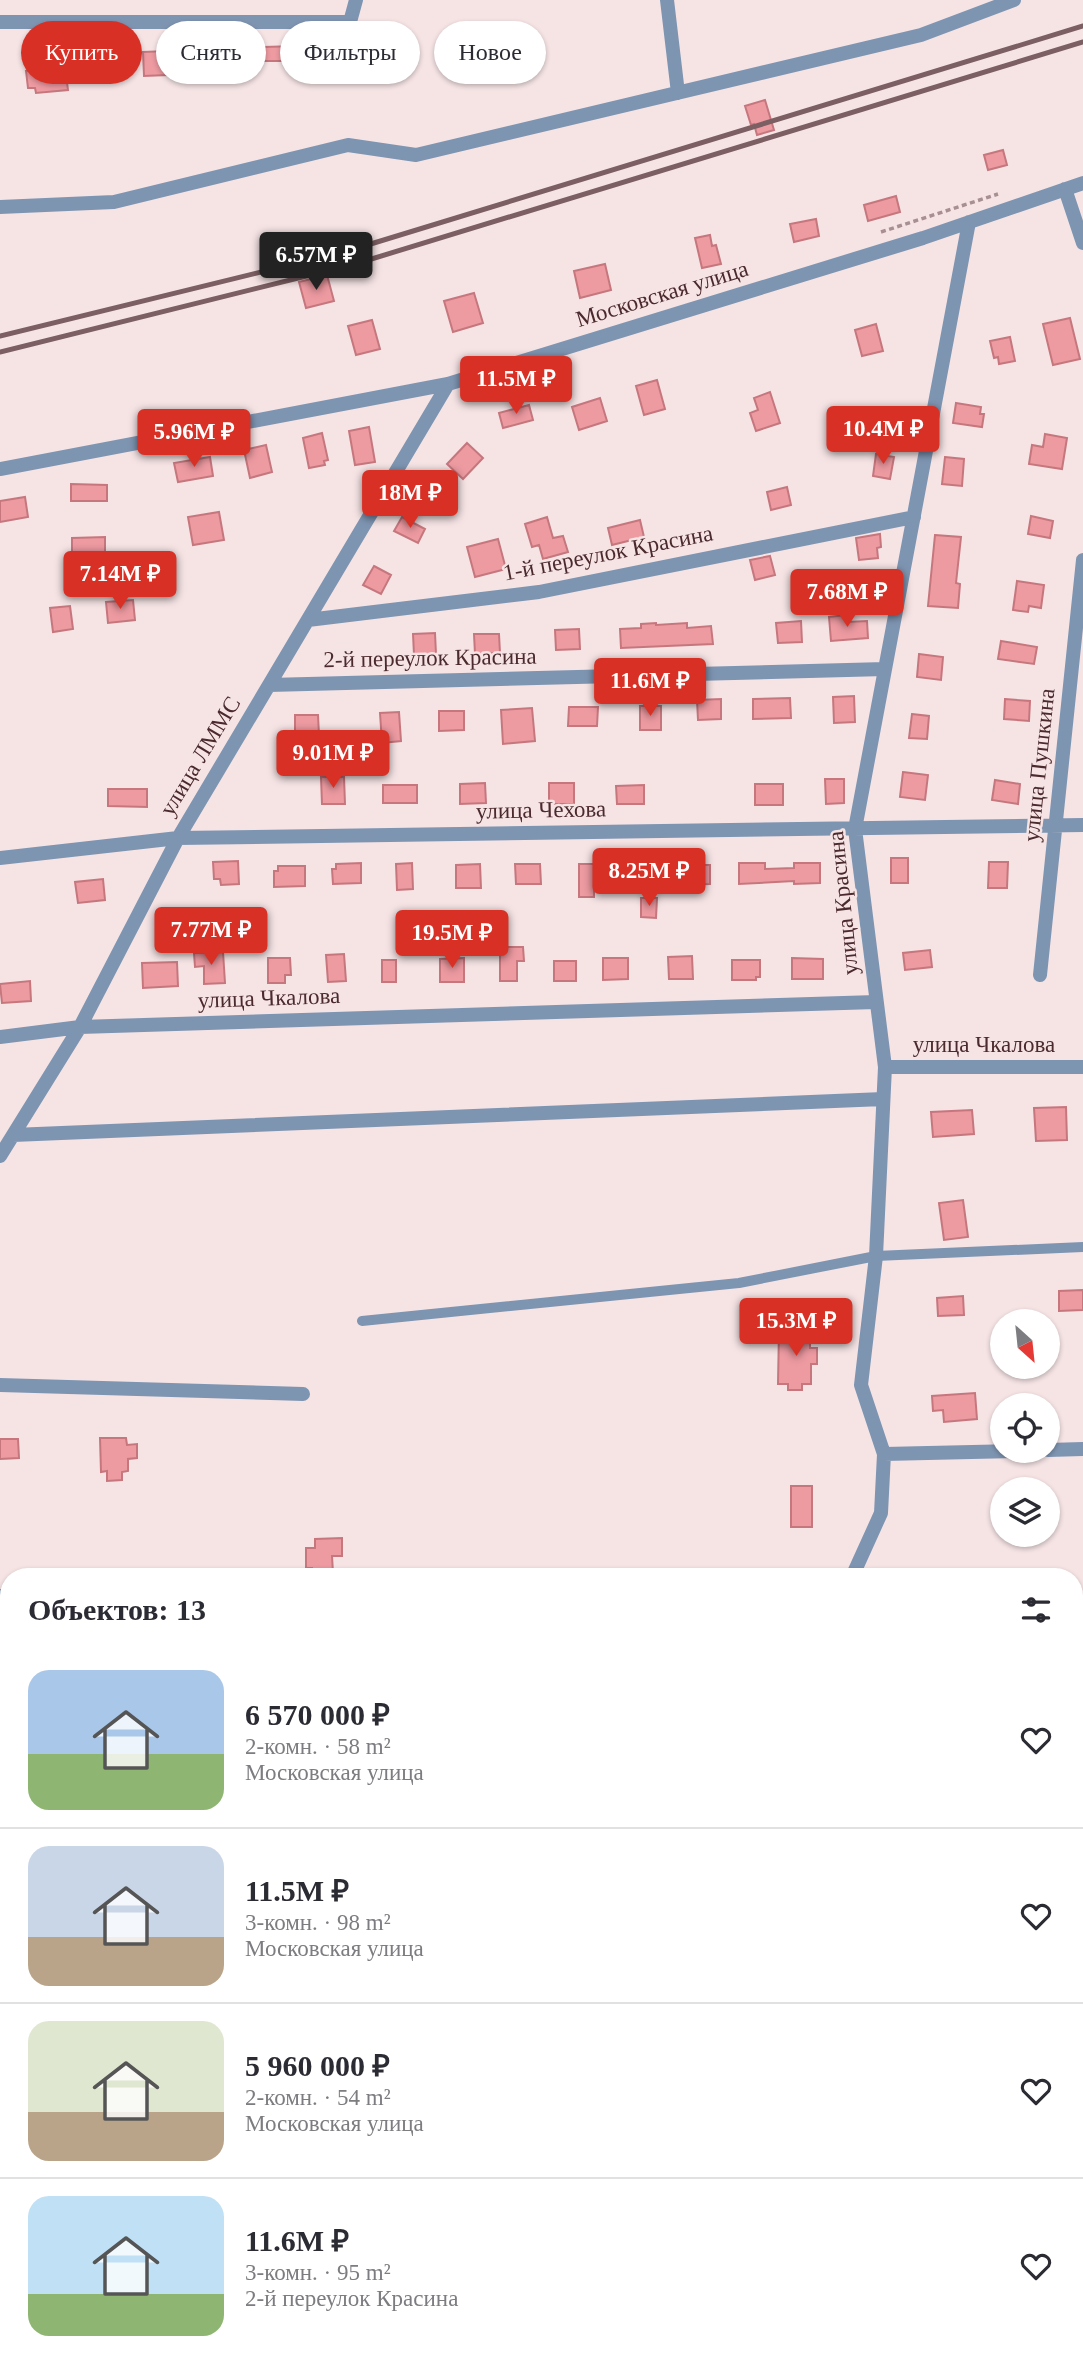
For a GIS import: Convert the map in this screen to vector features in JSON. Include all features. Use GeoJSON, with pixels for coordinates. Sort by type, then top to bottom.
{"type":"FeatureCollection","features":[{"type":"Feature","properties":{"kind":"street"},"geometry":{"type":"LineString","coordinates":[[0,22],[350,22],[356,0]]}},
{"type":"Feature","properties":{"kind":"street"},"geometry":{"type":"LineString","coordinates":[[667,0],[678,93]]}},
{"type":"Feature","properties":{"kind":"street"},"geometry":{"type":"LineString","coordinates":[[0,207],[114,202],[348,145],[416,155],[921,35],[1014,0]]}},
{"type":"Feature","properties":{"kind":"street","name":"Московская улица"},"geometry":{"type":"LineString","coordinates":[[0,468],[448,384],[969,222],[1083,183]]}},
{"type":"Feature","properties":{"kind":"street"},"geometry":{"type":"LineString","coordinates":[[1065,189],[1083,243]]}},
{"type":"Feature","properties":{"kind":"street","name":"улица Красина"},"geometry":{"type":"LineString","coordinates":[[856,1568],[881,1513],[884,1454],[861,1385],[876,1256],[884,1067],[855,829],[969,222]]}},
{"type":"Feature","properties":{"kind":"street","name":"улица ЛММС"},"geometry":{"type":"LineString","coordinates":[[0,1156],[80,1027],[178,838],[448,384]]}},
{"type":"Feature","properties":{"kind":"street","name":"1-й переулок Красина"},"geometry":{"type":"LineString","coordinates":[[308,620],[539,592],[914,517]]}},
{"type":"Feature","properties":{"kind":"street","name":"улица Пушкина"},"geometry":{"type":"LineString","coordinates":[[1040,975],[1083,560]]}},
{"type":"Feature","properties":{"kind":"street","name":"2-й переулок Красина"},"geometry":{"type":"LineString","coordinates":[[269,685],[885,669]]}},
{"type":"Feature","properties":{"kind":"street","name":"улица Чехова"},"geometry":{"type":"LineString","coordinates":[[0,858],[178,838],[1083,825]]}},
{"type":"Feature","properties":{"kind":"street","name":"улица Чкалова"},"geometry":{"type":"LineString","coordinates":[[0,1037],[80,1027],[876,1002]]}},
{"type":"Feature","properties":{"kind":"street","name":"улица Чкалова"},"geometry":{"type":"LineString","coordinates":[[884,1067],[1083,1067]]}},
{"type":"Feature","properties":{"kind":"street"},"geometry":{"type":"LineString","coordinates":[[13,1135],[883,1099]]}},
{"type":"Feature","properties":{"kind":"street"},"geometry":{"type":"LineString","coordinates":[[0,1385],[303,1394]]}},
{"type":"Feature","properties":{"kind":"street"},"geometry":{"type":"LineString","coordinates":[[1060,1450],[1083,1449]]}},
{"type":"Feature","properties":{"kind":"street"},"geometry":{"type":"LineString","coordinates":[[884,1454],[990,1452]]}},
{"type":"Feature","properties":{"kind":"lane"},"geometry":{"type":"LineString","coordinates":[[362,1321],[739,1283],[876,1256],[1083,1247]]}},
{"type":"Feature","properties":{"kind":"path"},"geometry":{"type":"LineString","coordinates":[[881,232],[1007,191]]}},
{"type":"Feature","properties":{"kind":"building"},"geometry":{"type":"Polygon","coordinates":[[[280,46],[280,61],[266,61],[266,47],[280,46]]]}},
{"type":"Feature","properties":{"kind":"building"},"geometry":{"type":"Polygon","coordinates":[[[156,51],[156,76],[144,76],[143,52],[156,51]]]}},
{"type":"Feature","properties":{"kind":"building"},"geometry":{"type":"Polygon","coordinates":[[[28,84],[67,84],[68,90],[36,93],[35,88],[28,88],[28,84]]]}},
{"type":"Feature","properties":{"kind":"building"},"geometry":{"type":"Polygon","coordinates":[[[765,100],[774,130],[757,135],[745,106],[765,100]]]}},
{"type":"Feature","properties":{"kind":"building"},"geometry":{"type":"Polygon","coordinates":[[[1003,150],[1007,165],[988,170],[984,155],[1003,150]]]}},
{"type":"Feature","properties":{"kind":"building"},"geometry":{"type":"Polygon","coordinates":[[[896,196],[900,212],[868,221],[864,205],[896,196]]]}},
{"type":"Feature","properties":{"kind":"building"},"geometry":{"type":"Polygon","coordinates":[[[816,219],[819,236],[794,242],[790,224],[816,219]]]}},
{"type":"Feature","properties":{"kind":"building"},"geometry":{"type":"Polygon","coordinates":[[[710,235],[721,264],[702,268],[695,238],[710,235]]]}},
{"type":"Feature","properties":{"kind":"building"},"geometry":{"type":"Polygon","coordinates":[[[605,264],[611,290],[580,298],[574,271],[605,264]]]}},
{"type":"Feature","properties":{"kind":"building"},"geometry":{"type":"Polygon","coordinates":[[[327,275],[334,301],[306,308],[299,282],[327,275]]]}},
{"type":"Feature","properties":{"kind":"building"},"geometry":{"type":"Polygon","coordinates":[[[474,293],[483,323],[453,332],[444,301],[474,293]]]}},
{"type":"Feature","properties":{"kind":"building"},"geometry":{"type":"Polygon","coordinates":[[[1070,318],[1080,359],[1053,365],[1043,324],[1070,318]]]}},
{"type":"Feature","properties":{"kind":"building"},"geometry":{"type":"Polygon","coordinates":[[[372,320],[380,349],[356,355],[348,326],[372,320]]]}},
{"type":"Feature","properties":{"kind":"building"},"geometry":{"type":"Polygon","coordinates":[[[876,324],[883,351],[862,356],[855,330],[876,324]]]}},
{"type":"Feature","properties":{"kind":"building"},"geometry":{"type":"Polygon","coordinates":[[[1010,337],[1015,361],[999,364],[998,357],[994,358],[990,341],[1010,337]]]}},
{"type":"Feature","properties":{"kind":"building"},"geometry":{"type":"Polygon","coordinates":[[[657,380],[665,409],[644,415],[636,386],[657,380]]]}},
{"type":"Feature","properties":{"kind":"building"},"geometry":{"type":"Polygon","coordinates":[[[770,392],[780,423],[756,431],[750,413],[758,410],[754,398],[770,392]]]}},
{"type":"Feature","properties":{"kind":"building"},"geometry":{"type":"Polygon","coordinates":[[[600,398],[607,421],[579,430],[572,407],[600,398]]]}},
{"type":"Feature","properties":{"kind":"building"},"geometry":{"type":"Polygon","coordinates":[[[956,403],[981,407],[980,414],[984,414],[982,427],[953,423],[956,403]]]}},
{"type":"Feature","properties":{"kind":"building"},"geometry":{"type":"Polygon","coordinates":[[[529,405],[533,420],[503,428],[499,413],[529,405]]]}},
{"type":"Feature","properties":{"kind":"building"},"geometry":{"type":"Polygon","coordinates":[[[369,427],[375,462],[355,465],[349,431],[369,427]]]}},
{"type":"Feature","properties":{"kind":"building"},"geometry":{"type":"Polygon","coordinates":[[[322,433],[328,460],[324,461],[325,465],[309,468],[303,438],[322,433]]]}},
{"type":"Feature","properties":{"kind":"building"},"geometry":{"type":"Polygon","coordinates":[[[1045,434],[1067,438],[1062,469],[1029,464],[1032,445],[1043,447],[1045,434]]]}},
{"type":"Feature","properties":{"kind":"building"},"geometry":{"type":"Polygon","coordinates":[[[467,443],[483,458],[463,479],[447,464],[467,443]]]}},
{"type":"Feature","properties":{"kind":"building"},"geometry":{"type":"Polygon","coordinates":[[[266,445],[272,472],[250,478],[244,450],[266,445]]]}},
{"type":"Feature","properties":{"kind":"building"},"geometry":{"type":"Polygon","coordinates":[[[876,454],[894,457],[890,479],[873,476],[876,454]]]}},
{"type":"Feature","properties":{"kind":"building"},"geometry":{"type":"Polygon","coordinates":[[[210,457],[213,476],[178,482],[174,463],[210,457]]]}},
{"type":"Feature","properties":{"kind":"building"},"geometry":{"type":"Polygon","coordinates":[[[945,457],[964,459],[962,486],[942,484],[945,457]]]}},
{"type":"Feature","properties":{"kind":"building"},"geometry":{"type":"Polygon","coordinates":[[[71,484],[107,485],[107,501],[71,501],[71,484]]]}},
{"type":"Feature","properties":{"kind":"building"},"geometry":{"type":"Polygon","coordinates":[[[787,487],[791,505],[771,510],[767,492],[787,487]]]}},
{"type":"Feature","properties":{"kind":"building"},"geometry":{"type":"Polygon","coordinates":[[[25,497],[28,517],[0,522],[0,501],[25,497]]]}},
{"type":"Feature","properties":{"kind":"building"},"geometry":{"type":"Polygon","coordinates":[[[219,512],[224,540],[193,545],[188,517],[219,512]]]}},
{"type":"Feature","properties":{"kind":"building"},"geometry":{"type":"Polygon","coordinates":[[[1031,516],[1053,521],[1050,538],[1028,534],[1031,516]]]}},
{"type":"Feature","properties":{"kind":"building"},"geometry":{"type":"Polygon","coordinates":[[[402,517],[425,529],[418,543],[394,531],[402,517]]]}},
{"type":"Feature","properties":{"kind":"building"},"geometry":{"type":"Polygon","coordinates":[[[547,517],[553,538],[563,536],[568,552],[543,559],[539,545],[532,547],[525,524],[547,517]]]}},
{"type":"Feature","properties":{"kind":"building"},"geometry":{"type":"Polygon","coordinates":[[[640,520],[644,537],[612,545],[608,528],[640,520]]]}},
{"type":"Feature","properties":{"kind":"building"},"geometry":{"type":"Polygon","coordinates":[[[880,534],[878,558],[859,560],[856,538],[880,534]]]}},
{"type":"Feature","properties":{"kind":"building"},"geometry":{"type":"Polygon","coordinates":[[[935,535],[961,537],[956,583],[960,584],[958,608],[928,606],[935,535]]]}},
{"type":"Feature","properties":{"kind":"building"},"geometry":{"type":"Polygon","coordinates":[[[105,537],[105,556],[72,556],[72,538],[105,537]]]}},
{"type":"Feature","properties":{"kind":"building"},"geometry":{"type":"Polygon","coordinates":[[[498,539],[506,569],[475,577],[467,547],[498,539]]]}},
{"type":"Feature","properties":{"kind":"building"},"geometry":{"type":"Polygon","coordinates":[[[770,556],[775,575],[755,580],[750,560],[770,556]]]}},
{"type":"Feature","properties":{"kind":"building"},"geometry":{"type":"Polygon","coordinates":[[[374,566],[391,575],[381,594],[363,585],[374,566]]]}},
{"type":"Feature","properties":{"kind":"building"},"geometry":{"type":"Polygon","coordinates":[[[1017,581],[1044,585],[1041,608],[1029,606],[1028,612],[1013,610],[1017,581]]]}},
{"type":"Feature","properties":{"kind":"building"},"geometry":{"type":"Polygon","coordinates":[[[133,600],[135,620],[108,623],[106,602],[133,600]]]}},
{"type":"Feature","properties":{"kind":"building"},"geometry":{"type":"Polygon","coordinates":[[[70,606],[73,629],[53,632],[50,608],[70,606]]]}},
{"type":"Feature","properties":{"kind":"building"},"geometry":{"type":"Polygon","coordinates":[[[846,615],[847,622],[867,621],[868,638],[831,641],[829,617],[846,615]]]}},
{"type":"Feature","properties":{"kind":"building"},"geometry":{"type":"Polygon","coordinates":[[[801,621],[802,642],[778,643],[776,623],[801,621]]]}},
{"type":"Feature","properties":{"kind":"building"},"geometry":{"type":"Polygon","coordinates":[[[687,623],[687,628],[711,626],[713,644],[621,648],[620,629],[641,628],[641,624],[687,623]]]}},
{"type":"Feature","properties":{"kind":"building"},"geometry":{"type":"Polygon","coordinates":[[[579,629],[580,649],[556,650],[555,630],[579,629]]]}},
{"type":"Feature","properties":{"kind":"building"},"geometry":{"type":"Polygon","coordinates":[[[435,633],[436,654],[414,655],[413,634],[435,633]]]}},
{"type":"Feature","properties":{"kind":"building"},"geometry":{"type":"Polygon","coordinates":[[[474,634],[499,634],[500,653],[475,654],[474,634]]]}},
{"type":"Feature","properties":{"kind":"building"},"geometry":{"type":"Polygon","coordinates":[[[1001,641],[1037,647],[1034,664],[998,659],[1001,641]]]}},
{"type":"Feature","properties":{"kind":"building"},"geometry":{"type":"Polygon","coordinates":[[[919,654],[943,657],[941,680],[917,677],[919,654]]]}},
{"type":"Feature","properties":{"kind":"building"},"geometry":{"type":"Polygon","coordinates":[[[854,696],[855,722],[834,723],[833,697],[854,696]]]}},
{"type":"Feature","properties":{"kind":"building"},"geometry":{"type":"Polygon","coordinates":[[[790,698],[791,718],[753,719],[753,699],[790,698]]]}},
{"type":"Feature","properties":{"kind":"building"},"geometry":{"type":"Polygon","coordinates":[[[721,699],[721,719],[698,720],[697,700],[721,699]]]}},
{"type":"Feature","properties":{"kind":"building"},"geometry":{"type":"Polygon","coordinates":[[[1005,699],[1030,701],[1029,721],[1004,719],[1005,699]]]}},
{"type":"Feature","properties":{"kind":"building"},"geometry":{"type":"Polygon","coordinates":[[[640,706],[661,706],[661,730],[640,730],[640,706]]]}},
{"type":"Feature","properties":{"kind":"building"},"geometry":{"type":"Polygon","coordinates":[[[569,707],[598,707],[597,726],[568,726],[569,707]]]}},
{"type":"Feature","properties":{"kind":"building"},"geometry":{"type":"Polygon","coordinates":[[[532,708],[535,741],[503,744],[501,710],[532,708]]]}},
{"type":"Feature","properties":{"kind":"building"},"geometry":{"type":"Polygon","coordinates":[[[439,711],[464,711],[464,730],[439,731],[439,711]]]}},
{"type":"Feature","properties":{"kind":"building"},"geometry":{"type":"Polygon","coordinates":[[[399,712],[401,741],[382,743],[380,713],[399,712]]]}},
{"type":"Feature","properties":{"kind":"building"},"geometry":{"type":"Polygon","coordinates":[[[912,714],[929,716],[927,739],[909,738],[912,714]]]}},
{"type":"Feature","properties":{"kind":"building"},"geometry":{"type":"Polygon","coordinates":[[[295,715],[318,715],[319,735],[295,740],[295,715]]]}},
{"type":"Feature","properties":{"kind":"building"},"geometry":{"type":"Polygon","coordinates":[[[903,772],[928,775],[925,800],[900,797],[903,772]]]}},
{"type":"Feature","properties":{"kind":"building"},"geometry":{"type":"Polygon","coordinates":[[[321,777],[344,777],[345,804],[322,804],[321,777]]]}},
{"type":"Feature","properties":{"kind":"building"},"geometry":{"type":"Polygon","coordinates":[[[825,779],[844,779],[844,803],[826,804],[825,779]]]}},
{"type":"Feature","properties":{"kind":"building"},"geometry":{"type":"Polygon","coordinates":[[[995,780],[1020,784],[1018,804],[992,800],[995,780]]]}},
{"type":"Feature","properties":{"kind":"building"},"geometry":{"type":"Polygon","coordinates":[[[485,783],[486,803],[460,804],[460,784],[485,783]]]}},
{"type":"Feature","properties":{"kind":"building"},"geometry":{"type":"Polygon","coordinates":[[[549,783],[574,783],[574,804],[549,804],[549,783]]]}},
{"type":"Feature","properties":{"kind":"building"},"geometry":{"type":"Polygon","coordinates":[[[755,784],[783,784],[783,805],[755,805],[755,784]]]}},
{"type":"Feature","properties":{"kind":"building"},"geometry":{"type":"Polygon","coordinates":[[[383,785],[417,785],[417,803],[383,803],[383,785]]]}},
{"type":"Feature","properties":{"kind":"building"},"geometry":{"type":"Polygon","coordinates":[[[644,785],[644,804],[617,804],[616,786],[644,785]]]}},
{"type":"Feature","properties":{"kind":"building"},"geometry":{"type":"Polygon","coordinates":[[[108,789],[147,789],[147,807],[108,806],[108,789]]]}},
{"type":"Feature","properties":{"kind":"building"},"geometry":{"type":"Polygon","coordinates":[[[891,858],[908,858],[908,883],[891,883],[891,858]]]}},
{"type":"Feature","properties":{"kind":"building"},"geometry":{"type":"Polygon","coordinates":[[[238,861],[239,884],[221,885],[220,879],[214,879],[213,862],[238,861]]]}},
{"type":"Feature","properties":{"kind":"building"},"geometry":{"type":"Polygon","coordinates":[[[989,862],[1008,862],[1007,888],[988,888],[989,862]]]}},
{"type":"Feature","properties":{"kind":"building"},"geometry":{"type":"Polygon","coordinates":[[[361,863],[361,883],[333,884],[332,869],[336,869],[336,864],[361,863]]]}},
{"type":"Feature","properties":{"kind":"building"},"geometry":{"type":"Polygon","coordinates":[[[412,863],[413,889],[397,890],[396,864],[412,863]]]}},
{"type":"Feature","properties":{"kind":"building"},"geometry":{"type":"Polygon","coordinates":[[[739,863],[765,863],[765,869],[794,868],[794,863],[820,863],[820,883],[794,884],[794,881],[739,884],[739,863]]]}},
{"type":"Feature","properties":{"kind":"building"},"geometry":{"type":"Polygon","coordinates":[[[480,864],[481,888],[456,888],[456,865],[480,864]]]}},
{"type":"Feature","properties":{"kind":"building"},"geometry":{"type":"Polygon","coordinates":[[[515,864],[540,864],[541,884],[516,884],[515,864]]]}},
{"type":"Feature","properties":{"kind":"building"},"geometry":{"type":"Polygon","coordinates":[[[579,864],[594,864],[594,897],[579,897],[579,864]]]}},
{"type":"Feature","properties":{"kind":"building"},"geometry":{"type":"Polygon","coordinates":[[[680,865],[710,865],[710,884],[680,885],[680,865]]]}},
{"type":"Feature","properties":{"kind":"building"},"geometry":{"type":"Polygon","coordinates":[[[278,866],[305,866],[305,886],[274,887],[274,871],[278,871],[278,866]]]}},
{"type":"Feature","properties":{"kind":"building"},"geometry":{"type":"Polygon","coordinates":[[[103,879],[105,900],[78,903],[75,882],[103,879]]]}},
{"type":"Feature","properties":{"kind":"building"},"geometry":{"type":"Polygon","coordinates":[[[641,898],[657,898],[656,918],[641,917],[641,898]]]}},
{"type":"Feature","properties":{"kind":"building"},"geometry":{"type":"Polygon","coordinates":[[[500,947],[523,947],[524,961],[517,961],[517,981],[500,981],[500,947]]]}},
{"type":"Feature","properties":{"kind":"building"},"geometry":{"type":"Polygon","coordinates":[[[930,950],[932,967],[905,970],[903,953],[930,950]]]}},
{"type":"Feature","properties":{"kind":"building"},"geometry":{"type":"Polygon","coordinates":[[[223,952],[225,983],[204,984],[204,966],[195,967],[194,953],[223,952]]]}},
{"type":"Feature","properties":{"kind":"building"},"geometry":{"type":"Polygon","coordinates":[[[344,954],[346,981],[328,982],[326,955],[344,954]]]}},
{"type":"Feature","properties":{"kind":"building"},"geometry":{"type":"Polygon","coordinates":[[[692,956],[693,979],[669,979],[668,957],[692,956]]]}},
{"type":"Feature","properties":{"kind":"building"},"geometry":{"type":"Polygon","coordinates":[[[268,958],[290,958],[291,975],[285,975],[285,983],[268,983],[268,958]]]}},
{"type":"Feature","properties":{"kind":"building"},"geometry":{"type":"Polygon","coordinates":[[[464,958],[464,982],[440,982],[440,959],[464,958]]]}},
{"type":"Feature","properties":{"kind":"building"},"geometry":{"type":"Polygon","coordinates":[[[603,958],[628,958],[628,979],[603,980],[603,958]]]}},
{"type":"Feature","properties":{"kind":"building"},"geometry":{"type":"Polygon","coordinates":[[[792,958],[823,959],[823,979],[792,979],[792,958]]]}},
{"type":"Feature","properties":{"kind":"building"},"geometry":{"type":"Polygon","coordinates":[[[382,960],[396,960],[396,982],[382,982],[382,960]]]}},
{"type":"Feature","properties":{"kind":"building"},"geometry":{"type":"Polygon","coordinates":[[[732,960],[760,960],[760,977],[756,977],[756,980],[732,980],[732,960]]]}},
{"type":"Feature","properties":{"kind":"building"},"geometry":{"type":"Polygon","coordinates":[[[554,961],[576,961],[576,981],[554,981],[554,961]]]}},
{"type":"Feature","properties":{"kind":"building"},"geometry":{"type":"Polygon","coordinates":[[[177,962],[178,986],[143,988],[142,963],[177,962]]]}},
{"type":"Feature","properties":{"kind":"building"},"geometry":{"type":"Polygon","coordinates":[[[30,981],[31,1001],[2,1003],[0,984],[30,981]]]}},
{"type":"Feature","properties":{"kind":"building"},"geometry":{"type":"Polygon","coordinates":[[[1066,1107],[1067,1140],[1036,1141],[1034,1108],[1066,1107]]]}},
{"type":"Feature","properties":{"kind":"building"},"geometry":{"type":"Polygon","coordinates":[[[972,1110],[974,1134],[933,1137],[931,1112],[972,1110]]]}},
{"type":"Feature","properties":{"kind":"building"},"geometry":{"type":"Polygon","coordinates":[[[963,1200],[968,1237],[944,1240],[939,1203],[963,1200]]]}},
{"type":"Feature","properties":{"kind":"building"},"geometry":{"type":"Polygon","coordinates":[[[1083,1290],[1083,1310],[1060,1311],[1059,1291],[1083,1290]]]}},
{"type":"Feature","properties":{"kind":"building"},"geometry":{"type":"Polygon","coordinates":[[[963,1296],[964,1315],[938,1316],[937,1298],[963,1296]]]}},
{"type":"Feature","properties":{"kind":"building"},"geometry":{"type":"Polygon","coordinates":[[[779,1329],[810,1329],[810,1348],[817,1348],[817,1364],[811,1364],[811,1384],[802,1384],[802,1390],[788,1390],[788,1384],[778,1384],[779,1329]]]}},
{"type":"Feature","properties":{"kind":"building"},"geometry":{"type":"Polygon","coordinates":[[[975,1393],[977,1419],[944,1422],[943,1410],[933,1411],[932,1396],[975,1393]]]}},
{"type":"Feature","properties":{"kind":"building"},"geometry":{"type":"Polygon","coordinates":[[[100,1438],[126,1438],[127,1445],[137,1444],[137,1458],[128,1459],[128,1471],[122,1472],[122,1480],[107,1481],[107,1471],[101,1472],[100,1438]]]}},
{"type":"Feature","properties":{"kind":"building"},"geometry":{"type":"Polygon","coordinates":[[[0,1439],[18,1439],[19,1458],[0,1459],[0,1439]]]}},
{"type":"Feature","properties":{"kind":"building"},"geometry":{"type":"Polygon","coordinates":[[[791,1486],[812,1486],[812,1527],[791,1527],[791,1486]]]}},
{"type":"Feature","properties":{"kind":"building"},"geometry":{"type":"Polygon","coordinates":[[[342,1538],[342,1556],[332,1556],[333,1568],[306,1568],[306,1548],[315,1548],[315,1539],[342,1538]]]}},
{"type":"Feature","properties":{"kind":"railway"},"geometry":{"type":"LineString","coordinates":[[0,336],[351,250],[1083,26]]}},
{"type":"Feature","properties":{"kind":"railway"},"geometry":{"type":"LineString","coordinates":[[0,352],[355,264],[1083,42]]}}]}
